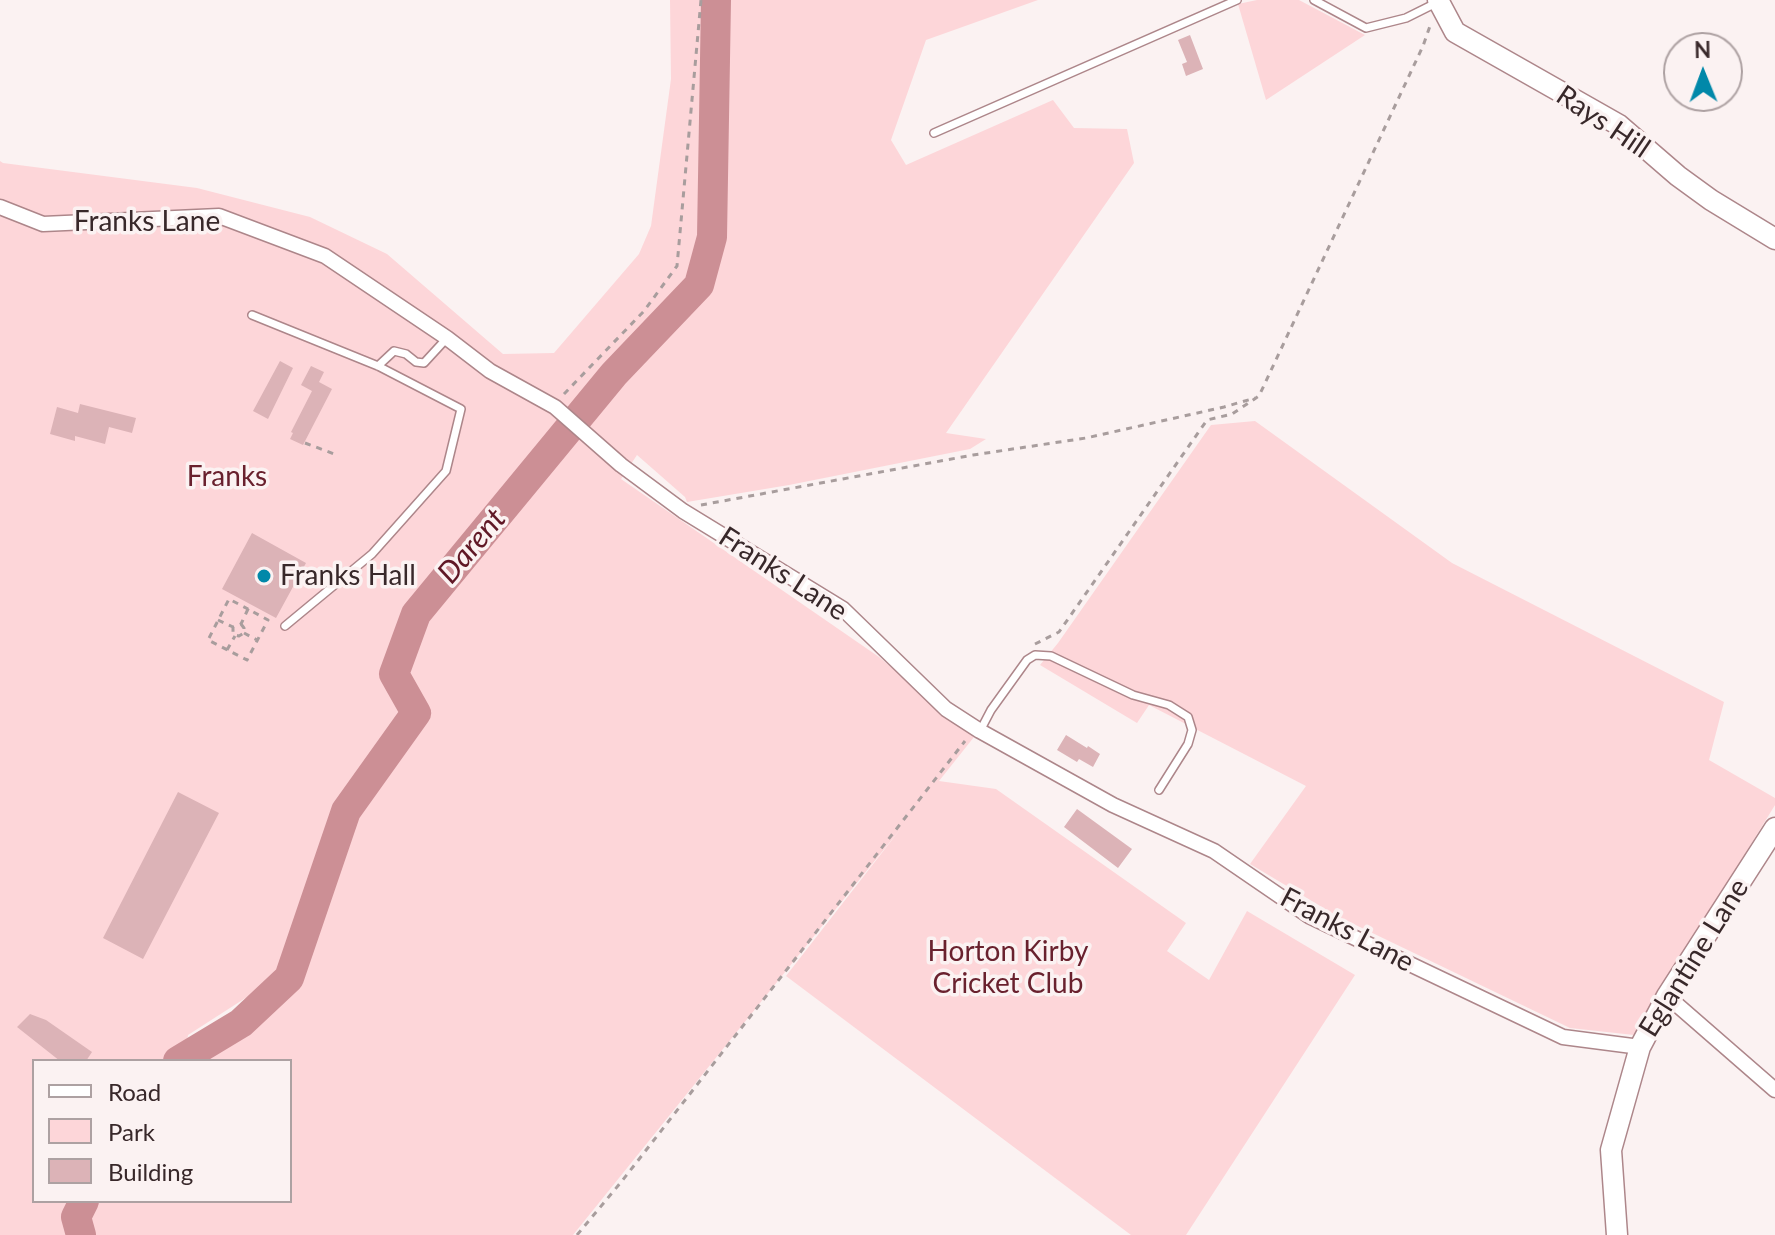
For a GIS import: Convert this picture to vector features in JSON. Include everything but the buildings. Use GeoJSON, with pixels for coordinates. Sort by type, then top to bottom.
{"type":"FeatureCollection","features":[{"type":"Feature","properties":{"kind":"street","name":"Rays Hill"},"geometry":{"type":"LineString","coordinates":[[1438,1],[1455,32],[1619,125],[1678,176],[1775,239]]}},
{"type":"Feature","properties":{"kind":"street","name":"Franks Lane"},"geometry":{"type":"LineString","coordinates":[[0,207],[43,224],[219,216],[325,256],[447,338],[490,371],[555,407],[621,465],[683,511],[843,609],[946,709],[978,729],[1113,805],[1214,851],[1309,916],[1563,1037],[1640,1047]]}},
{"type":"Feature","properties":{"kind":"street","name":"Eglantine Lane"},"geometry":{"type":"LineString","coordinates":[[1617,1235],[1611,1150],[1640,1047],[1667,996],[1775,828]]}},
{"type":"Feature","properties":{"kind":"street"},"geometry":{"type":"LineString","coordinates":[[1667,996],[1775,1090]]}},
{"type":"Feature","properties":{"kind":"lane"},"geometry":{"type":"LineString","coordinates":[[934,133],[1237,0]]}},
{"type":"Feature","properties":{"kind":"lane"},"geometry":{"type":"LineString","coordinates":[[1314,0],[1366,28],[1406,18],[1438,1]]}},
{"type":"Feature","properties":{"kind":"lane"},"geometry":{"type":"LineString","coordinates":[[252,315],[378,366],[461,409],[446,471],[372,554],[285,626]]}},
{"type":"Feature","properties":{"kind":"lane"},"geometry":{"type":"LineString","coordinates":[[378,366],[394,351],[424,363],[447,338]]}},
{"type":"Feature","properties":{"kind":"lane"},"geometry":{"type":"LineString","coordinates":[[978,729],[1027,660],[1035,655],[1051,656],[1133,695],[1169,705],[1188,717],[1192,730],[1188,744],[1159,790]]}},
{"type":"Feature","properties":{"kind":"path"},"geometry":{"type":"LineString","coordinates":[[555,407],[644,311],[677,266],[701,0]]}},
{"type":"Feature","properties":{"kind":"path"},"geometry":{"type":"LineString","coordinates":[[1027,654],[1036,642],[1059,632],[1207,420],[1232,414],[1259,396],[1423,46],[1438,1]]}},
{"type":"Feature","properties":{"kind":"path"},"geometry":{"type":"LineString","coordinates":[[683,511],[691,507],[973,455],[1086,438],[1224,407],[1259,396]]}},
{"type":"Feature","properties":{"kind":"path"},"geometry":{"type":"LineString","coordinates":[[305,443],[337,455]]}},
{"type":"Feature","properties":{"kind":"path"},"geometry":{"type":"LineString","coordinates":[[229,599],[250,607],[268,620],[247,660],[208,640],[229,599]]}},
{"type":"Feature","properties":{"kind":"path"},"geometry":{"type":"LineString","coordinates":[[218,620],[233,627],[241,624],[250,607]]}},
{"type":"Feature","properties":{"kind":"path"},"geometry":{"type":"LineString","coordinates":[[241,624],[244,633]]}},
{"type":"Feature","properties":{"kind":"path"},"geometry":{"type":"LineString","coordinates":[[227,650],[235,635],[233,627]]}},
{"type":"Feature","properties":{"kind":"path"},"geometry":{"type":"LineString","coordinates":[[244,633],[257,640]]}},
{"type":"Feature","properties":{"kind":"path"},"geometry":{"type":"LineString","coordinates":[[235,635],[244,633]]}},
{"type":"Feature","properties":{"kind":"path"},"geometry":{"type":"LineString","coordinates":[[577,1235],[978,729]]}},
{"type":"Feature","properties":{"kind":"green space"},"geometry":{"type":"Polygon","coordinates":[[[670,0],[1038,0],[926,40],[891,140],[906,165],[1053,100],[1074,128],[1127,129],[1134,163],[946,433],[986,439],[970,449],[687,502],[637,455],[621,479],[879,657],[974,737],[939,781],[996,789],[1186,923],[1167,951],[1209,980],[1247,911],[1355,975],[1186,1235],[1131,1235],[786,976],[902,827],[573,1235],[0,1235],[0,161],[197,188],[310,217],[387,254],[503,354],[554,353],[639,254],[651,226],[671,79],[670,0]],[[529,456],[480,515],[422,598],[529,456]],[[344,839],[275,979],[188,1035],[184,1059],[32,1059],[32,1203],[292,1203],[292,1059],[200,1059],[239,1038],[298,978],[344,839]]]}},
{"type":"Feature","properties":{"kind":"green space"},"geometry":{"type":"Polygon","coordinates":[[[1257,0],[1299,0],[1365,35],[1266,100],[1238,4],[1257,0]]]}},
{"type":"Feature","properties":{"kind":"green space"},"geometry":{"type":"Polygon","coordinates":[[[1255,421],[1452,563],[1724,702],[1709,760],[1775,798],[1775,805],[1634,1035],[1570,1028],[1337,916],[1250,864],[1306,786],[1149,705],[1137,723],[1040,665],[1211,425],[1255,421]]]}},
{"type":"Feature","properties":{"kind":"waterway","name":"Darent"},"geometry":{"type":"LineString","coordinates":[[181,1059],[241,1023],[289,978],[346,811],[416,713],[394,674],[416,614],[614,374],[699,285],[712,237],[716,0]]}},
{"type":"Feature","properties":{"kind":"waterway","name":"Darent"},"geometry":{"type":"LineString","coordinates":[[81,1235],[76,1217],[83,1203]]}},
{"type":"Feature","properties":{"kind":"place","name":"Franks Hall"},"geometry":{"type":"Point","coordinates":[264,576]}},
{"type":"Feature","properties":{"kind":"park label","name":"Franks"},"geometry":{"type":"Point","coordinates":[227,477]}},
{"type":"Feature","properties":{"kind":"park label","name":"Horton Kirby Cricket Club"},"geometry":{"type":"Point","coordinates":[1008,968]}}]}
